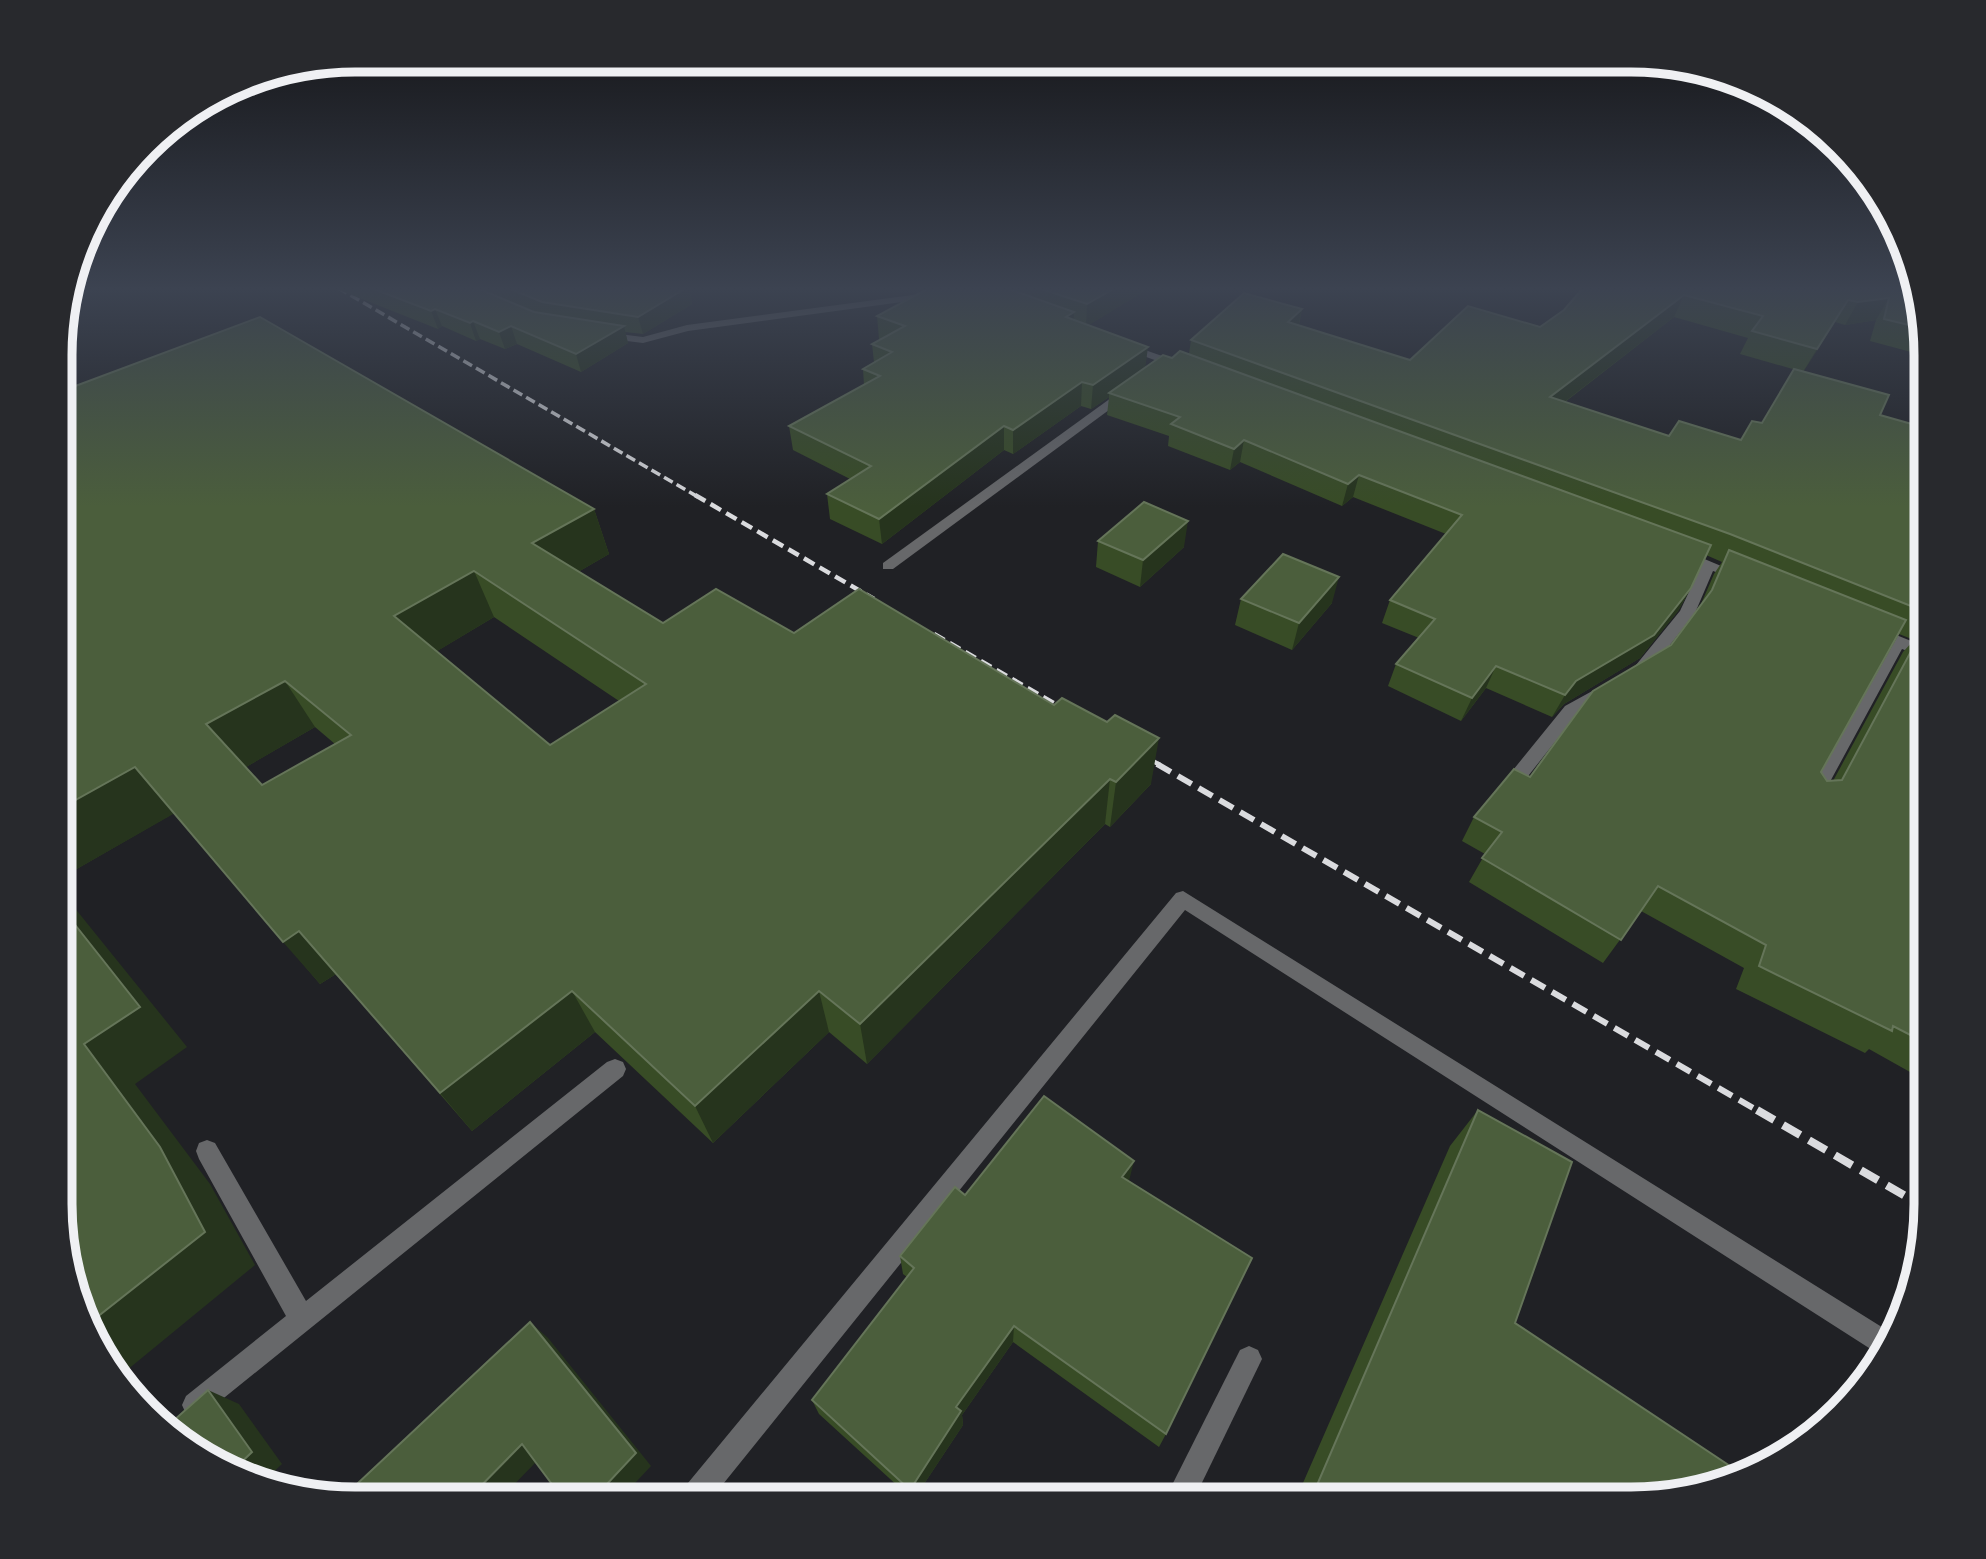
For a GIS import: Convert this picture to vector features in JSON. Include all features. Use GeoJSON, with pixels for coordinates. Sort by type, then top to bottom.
{"type":"FeatureCollection","features":[{"type":"Feature","properties":{"kind":"street"},"geometry":{"type":"LineString","coordinates":[[1153,361],[1163,366],[1195,371]]}},
{"type":"Feature","properties":{"kind":"street"},"geometry":{"type":"LineString","coordinates":[[888,566],[1135,386]]}},
{"type":"Feature","properties":{"kind":"street"},"geometry":{"type":"LineString","coordinates":[[1670,549],[1747,579]]}},
{"type":"Feature","properties":{"kind":"street"},"geometry":{"type":"LineString","coordinates":[[1515,780],[1571,710],[1648,664],[1687,613],[1709,564]]}},
{"type":"Feature","properties":{"kind":"street"},"geometry":{"type":"LineString","coordinates":[[1861,626],[1914,648]]}},
{"type":"Feature","properties":{"kind":"street"},"geometry":{"type":"LineString","coordinates":[[1812,798],[1899,641]]}},
{"type":"Feature","properties":{"kind":"street"},"geometry":{"type":"LineString","coordinates":[[703,1487],[1183,899],[1879,1341]]}},
{"type":"Feature","properties":{"kind":"street"},"geometry":{"type":"LineString","coordinates":[[175,1420],[615,1069]]}},
{"type":"Feature","properties":{"kind":"street"},"geometry":{"type":"LineString","coordinates":[[207,1151],[302,1319]]}},
{"type":"Feature","properties":{"kind":"street"},"geometry":{"type":"LineString","coordinates":[[1185,1487],[1249,1359]]}},
{"type":"Feature","properties":{"kind":"building"},"geometry":{"type":"Polygon","coordinates":[[[143,361],[336,361],[594,509],[532,543],[663,623],[716,589],[794,633],[859,589],[1054,705],[1062,698],[1107,722],[1115,715],[1159,738],[1116,782],[1110,779],[860,1024],[819,991],[695,1106],[572,991],[440,1093],[299,931],[283,942],[135,767],[72,802],[72,387],[143,361]],[[474,571],[394,616],[550,745],[646,684],[474,571]],[[285,681],[206,724],[262,785],[351,735],[285,681]]]}},
{"type":"Feature","properties":{"kind":"building"},"geometry":{"type":"Polygon","coordinates":[[[877,361],[1128,361],[1093,385],[1082,382],[1013,430],[1004,426],[879,519],[827,494],[871,466],[789,426],[880,376],[863,369],[877,361]]]}},
{"type":"Feature","properties":{"kind":"building"},"geometry":{"type":"Polygon","coordinates":[[[1155,361],[1207,361],[1711,545],[1691,588],[1654,635],[1576,681],[1565,695],[1496,666],[1472,698],[1396,664],[1435,619],[1390,600],[1462,515],[1359,475],[1348,484],[1244,440],[1234,449],[1171,424],[1180,417],[1109,393],[1155,361]]]}},
{"type":"Feature","properties":{"kind":"building"},"geometry":{"type":"Polygon","coordinates":[[[1249,361],[1598,361],[1550,397],[1669,436],[1679,421],[1741,440],[1752,421],[1762,423],[1794,369],[1889,395],[1880,415],[1914,425],[1914,607],[1730,534],[1249,361]]]}},
{"type":"Feature","properties":{"kind":"building"},"geometry":{"type":"Polygon","coordinates":[[[1144,502],[1188,521],[1143,560],[1098,541],[1144,502]]]}},
{"type":"Feature","properties":{"kind":"building"},"geometry":{"type":"Polygon","coordinates":[[[1729,550],[1906,620],[1821,772],[1827,781],[1842,780],[1914,646],[1914,1037],[1893,1026],[1892,1031],[1759,966],[1766,945],[1658,886],[1621,940],[1482,858],[1502,832],[1474,817],[1514,769],[1530,777],[1593,691],[1671,645],[1712,590],[1729,550]]]}},
{"type":"Feature","properties":{"kind":"building"},"geometry":{"type":"Polygon","coordinates":[[[1283,554],[1339,577],[1299,623],[1241,599],[1283,554]]]}},
{"type":"Feature","properties":{"kind":"building"},"geometry":{"type":"Polygon","coordinates":[[[72,921],[140,1007],[84,1044],[160,1147],[205,1232],[96,1318],[81,1277],[72,1223],[72,921]]]}},
{"type":"Feature","properties":{"kind":"building"},"geometry":{"type":"Polygon","coordinates":[[[1044,1096],[1134,1161],[1122,1177],[1252,1258],[1166,1434],[1014,1326],[956,1407],[961,1411],[912,1487],[907,1487],[812,1400],[914,1268],[900,1256],[955,1187],[965,1195],[1044,1096]]]}},
{"type":"Feature","properties":{"kind":"building"},"geometry":{"type":"Polygon","coordinates":[[[1478,1110],[1572,1162],[1515,1323],[1733,1468],[1704,1478],[1650,1487],[1316,1487],[1478,1110]]]}},
{"type":"Feature","properties":{"kind":"building"},"geometry":{"type":"Polygon","coordinates":[[[530,1322],[636,1453],[604,1487],[554,1487],[522,1444],[480,1487],[354,1487],[530,1322]]]}},
{"type":"Feature","properties":{"kind":"building"},"geometry":{"type":"Polygon","coordinates":[[[208,1390],[252,1452],[240,1463],[198,1440],[173,1421],[208,1390]]]}},
{"type":"Feature","properties":{"kind":"railway"},"geometry":{"type":"LineString","coordinates":[[463,361],[698,497]]}},
{"type":"Feature","properties":{"kind":"railway"},"geometry":{"type":"LineString","coordinates":[[695,495],[874,599]]}},
{"type":"Feature","properties":{"kind":"railway"},"geometry":{"type":"LineString","coordinates":[[934,634],[1071,713]]}},
{"type":"Feature","properties":{"kind":"railway"},"geometry":{"type":"LineString","coordinates":[[1137,752],[1160,765]]}},
{"type":"Feature","properties":{"kind":"railway"},"geometry":{"type":"LineString","coordinates":[[1157,764],[1760,1112]]}},
{"type":"Feature","properties":{"kind":"railway"},"geometry":{"type":"LineString","coordinates":[[1757,1110],[1914,1201]]}}]}
